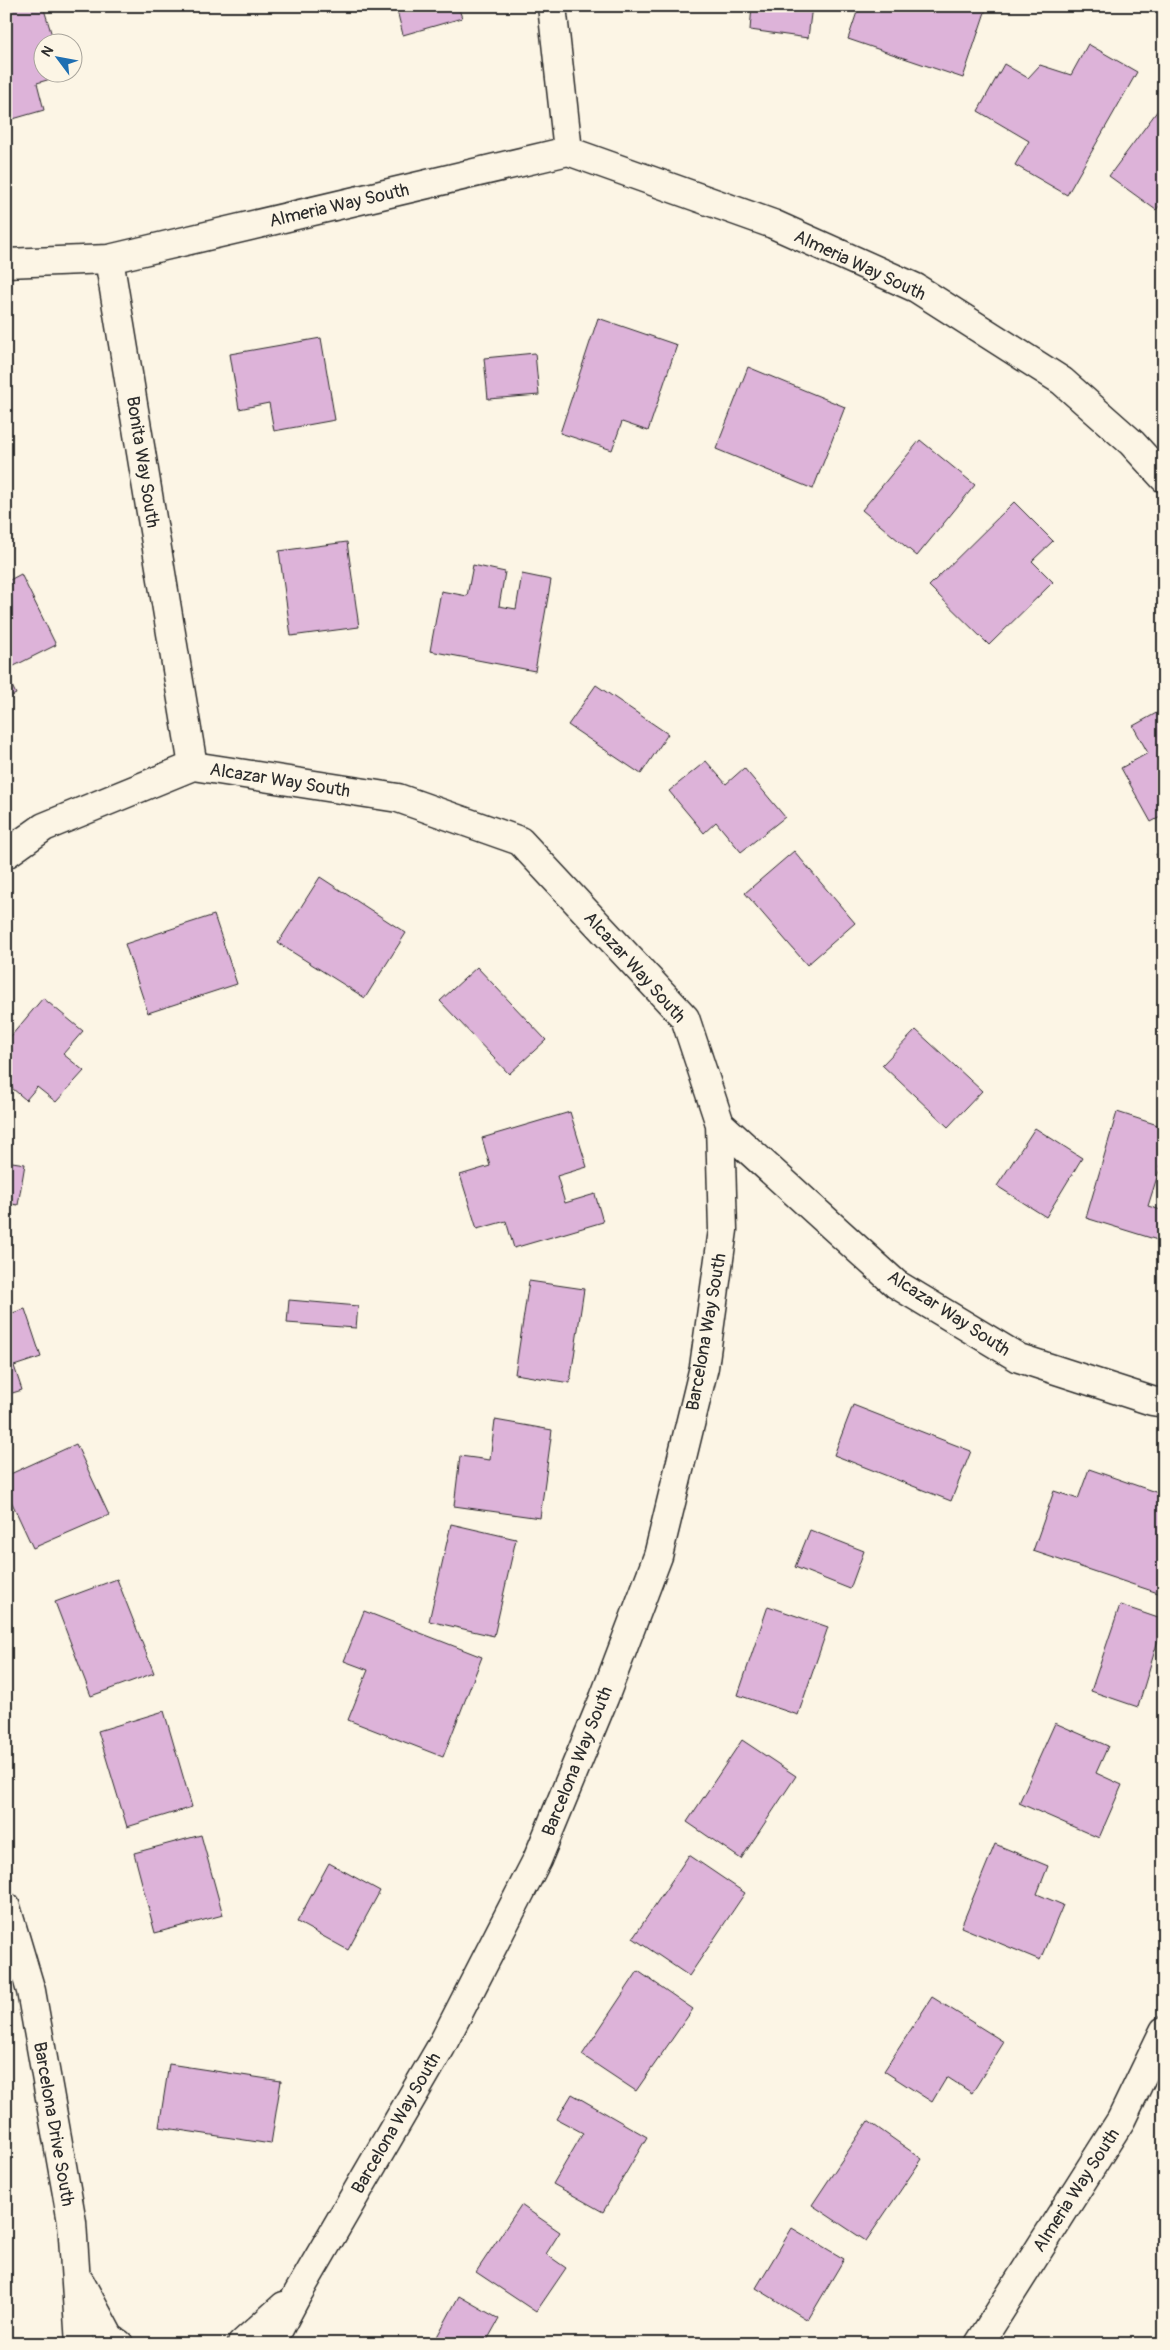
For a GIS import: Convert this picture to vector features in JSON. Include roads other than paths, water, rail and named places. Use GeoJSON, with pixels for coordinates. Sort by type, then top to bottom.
{"type":"FeatureCollection","features":[{"type":"Feature","properties":{"kind":"street"},"geometry":{"type":"LineString","coordinates":[[552,6],[568,151]]}},
{"type":"Feature","properties":{"kind":"street","name":"Almeria Way South"},"geometry":{"type":"LineString","coordinates":[[109,258],[568,151],[773,224],[916,288],[1062,381],[1132,443],[1164,478]]}},
{"type":"Feature","properties":{"kind":"street"},"geometry":{"type":"LineString","coordinates":[[6,263],[109,258]]}},
{"type":"Feature","properties":{"kind":"street","name":"Bonita Way South"},"geometry":{"type":"LineString","coordinates":[[109,258],[193,766]]}},
{"type":"Feature","properties":{"kind":"street","name":"Alcazar Way South"},"geometry":{"type":"LineString","coordinates":[[6,854],[44,827],[193,766],[398,798],[520,841],[685,1018],[720,1124],[896,1284],[1019,1358],[1152,1401],[1164,1403]]}},
{"type":"Feature","properties":{"kind":"street","name":"Barcelona Way South"},"geometry":{"type":"LineString","coordinates":[[271,2344],[296,2295],[441,2047],[537,1860],[604,1698],[658,1556],[704,1367],[723,1230],[720,1124]]}},
{"type":"Feature","properties":{"kind":"street","name":"Barcelona Drive South"},"geometry":{"type":"LineString","coordinates":[[6,1907],[31,1991],[72,2222],[80,2344]]}},
{"type":"Feature","properties":{"kind":"street","name":"Almeria Way South"},"geometry":{"type":"LineString","coordinates":[[979,2344],[1121,2120],[1164,2031]]}},
{"type":"Feature","properties":{"kind":"street"},"geometry":{"type":"LineString","coordinates":[[75,2272],[110,2338],[118,2344]]}},
{"type":"Feature","properties":{"kind":"street"},"geometry":{"type":"LineString","coordinates":[[242,2344],[296,2295]]}}]}
